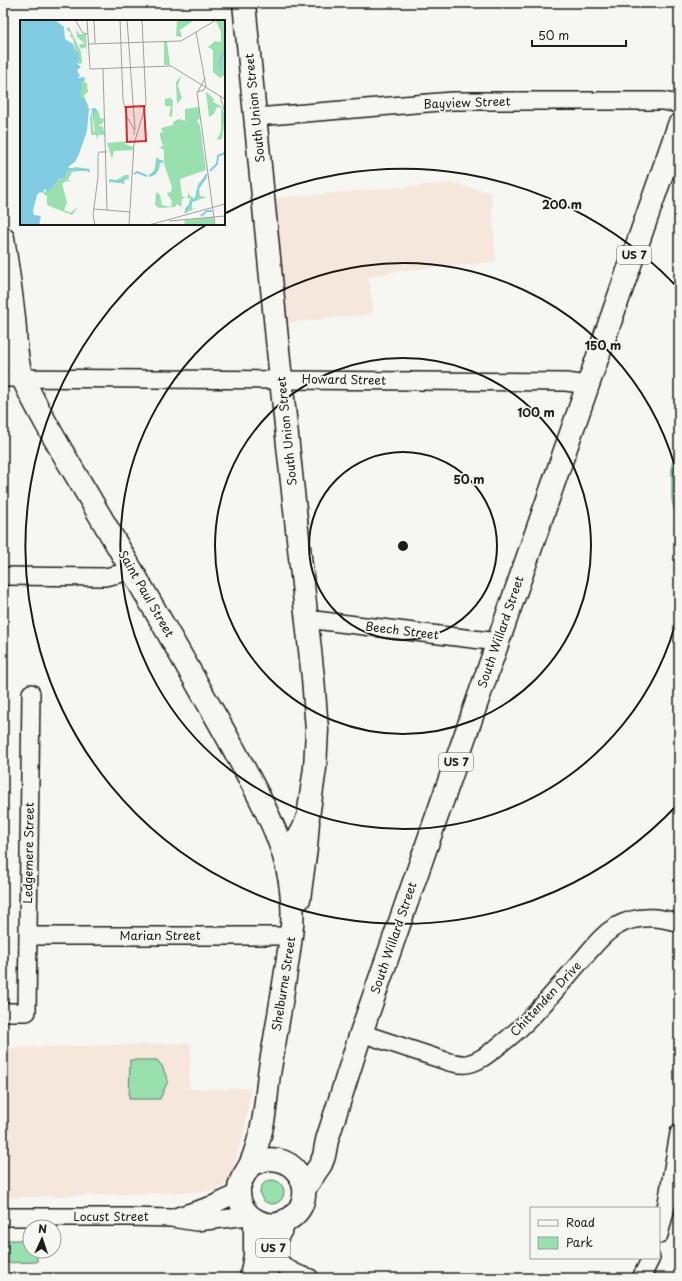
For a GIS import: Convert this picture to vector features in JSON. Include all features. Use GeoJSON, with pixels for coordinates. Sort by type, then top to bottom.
{"type":"FeatureCollection","features":[{"type":"Feature","properties":{"kind":"main road","name":"South Union Street"},"geometry":{"type":"LineString","coordinates":[[244,3],[317,730],[315,768],[308,817],[298,838],[282,847]]}},
{"type":"Feature","properties":{"kind":"main road","name":"South Willard Street"},"geometry":{"type":"LineString","coordinates":[[304,1189],[321,1164],[324,1156],[327,1140],[361,1033],[679,125]]}},
{"type":"Feature","properties":{"kind":"main road"},"geometry":{"type":"LineString","coordinates":[[3,238],[14,316],[18,363],[12,378]]}},
{"type":"Feature","properties":{"kind":"main road","name":"Saint Paul Street"},"geometry":{"type":"LineString","coordinates":[[12,378],[44,419],[199,686],[258,794],[275,828],[282,847]]}},
{"type":"Feature","properties":{"kind":"main road"},"geometry":{"type":"LineString","coordinates":[[292,931],[300,894],[306,848],[308,817]]}},
{"type":"Feature","properties":{"kind":"main road","name":"Shelburne Street"},"geometry":{"type":"LineString","coordinates":[[239,1190],[241,1180],[250,1166],[263,1121],[292,931],[292,899],[289,874],[282,847]]}},
{"type":"Feature","properties":{"kind":"main road","name":"Shelburne Street"},"geometry":{"type":"LineString","coordinates":[[263,1121],[283,1162],[295,1169],[300,1176],[304,1189]]}},
{"type":"Feature","properties":{"kind":"main road"},"geometry":{"type":"LineString","coordinates":[[250,1166],[264,1159],[283,1162],[298,1161],[310,1155],[327,1140]]}},
{"type":"Feature","properties":{"kind":"main road"},"geometry":{"type":"LineString","coordinates":[[239,1190],[241,1204],[252,1218],[271,1224],[286,1220],[298,1211],[302,1204],[304,1189]]}},
{"type":"Feature","properties":{"kind":"main road","name":"US 7"},"geometry":{"type":"LineString","coordinates":[[252,1218],[257,1278]]}},
{"type":"Feature","properties":{"kind":"main road","name":"US 7"},"geometry":{"type":"LineString","coordinates":[[257,1278],[286,1220]]}},
{"type":"Feature","properties":{"kind":"street","name":"Bayview Street"},"geometry":{"type":"LineString","coordinates":[[256,117],[452,101],[663,101],[679,104]]}},
{"type":"Feature","properties":{"kind":"street","name":"Saint Paul Street"},"geometry":{"type":"LineString","coordinates":[[3,346],[12,378]]}},
{"type":"Feature","properties":{"kind":"street","name":"Howard Street"},"geometry":{"type":"LineString","coordinates":[[12,378],[566,382],[588,385]]}},
{"type":"Feature","properties":{"kind":"street"},"geometry":{"type":"LineString","coordinates":[[3,576],[105,577],[132,571]]}},
{"type":"Feature","properties":{"kind":"street","name":"Beech Street"},"geometry":{"type":"LineString","coordinates":[[306,619],[498,642]]}},
{"type":"Feature","properties":{"kind":"street","name":"Ledgemere Street"},"geometry":{"type":"LineString","coordinates":[[3,1012],[27,1012],[31,693]]}},
{"type":"Feature","properties":{"kind":"street","name":"Chittenden Drive"},"geometry":{"type":"LineString","coordinates":[[361,1033],[449,1062],[462,1064],[473,1062],[491,1052],[520,1028],[546,1002],[596,944],[614,927],[627,921],[641,918],[655,918],[679,923]]}},
{"type":"Feature","properties":{"kind":"street","name":"Marian Street"},"geometry":{"type":"LineString","coordinates":[[28,936],[292,931]]}},
{"type":"Feature","properties":{"kind":"street"},"geometry":{"type":"LineString","coordinates":[[660,1231],[667,1203],[679,1133]]}},
{"type":"Feature","properties":{"kind":"street","name":"Locust Street"},"geometry":{"type":"LineString","coordinates":[[172,1218],[219,1203],[228,1199],[239,1190]]}},
{"type":"Feature","properties":{"kind":"street","name":"Locust Street"},"geometry":{"type":"LineString","coordinates":[[3,1217],[172,1218],[196,1222],[252,1218]]}},
{"type":"Feature","properties":{"kind":"street"},"geometry":{"type":"LineString","coordinates":[[271,1252],[278,1261],[288,1269],[299,1275],[310,1278]]}},
{"type":"Feature","properties":{"kind":"street"},"geometry":{"type":"LineString","coordinates":[[641,1278],[650,1259]]}},
{"type":"Feature","properties":{"kind":"shaded area"},"geometry":{"type":"Polygon","coordinates":[[[453,183],[491,193],[496,262],[397,271],[369,277],[373,314],[286,323],[273,198],[453,183]]]}},
{"type":"Feature","properties":{"kind":"shaded area"},"geometry":{"type":"Polygon","coordinates":[[[191,1043],[189,1089],[251,1088],[244,1132],[229,1181],[217,1191],[3,1198],[3,1048],[191,1043]]]}},
{"type":"Feature","properties":{"kind":"green space"},"geometry":{"type":"Polygon","coordinates":[[[679,440],[679,531],[672,499],[672,464],[679,440]]]}},
{"type":"Feature","properties":{"kind":"green space"},"geometry":{"type":"Polygon","coordinates":[[[130,1060],[157,1060],[162,1066],[168,1081],[160,1099],[129,1099],[130,1060]]]}},
{"type":"Feature","properties":{"kind":"green space"},"geometry":{"type":"Polygon","coordinates":[[[272,1180],[277,1181],[283,1187],[283,1197],[277,1203],[272,1204],[267,1203],[261,1197],[260,1192],[261,1187],[267,1181],[272,1180]]]}},
{"type":"Feature","properties":{"kind":"green space"},"geometry":{"type":"Polygon","coordinates":[[[3,1240],[22,1240],[22,1259],[37,1259],[37,1262],[3,1263],[3,1240]]]}}]}
